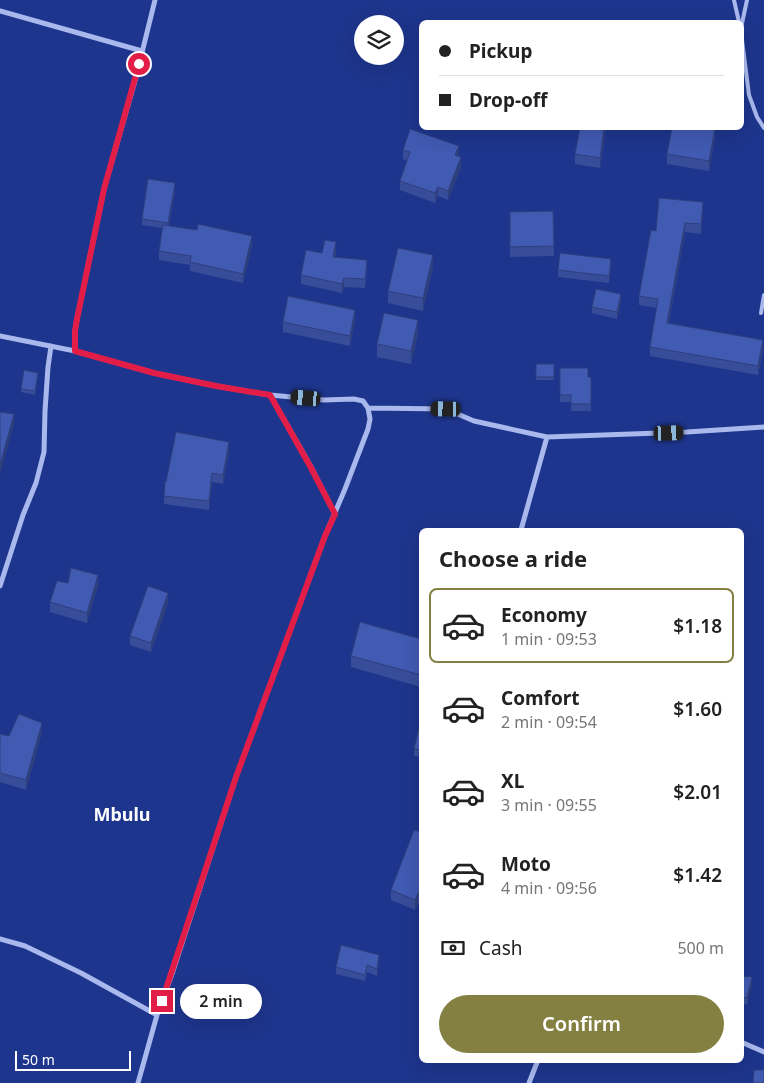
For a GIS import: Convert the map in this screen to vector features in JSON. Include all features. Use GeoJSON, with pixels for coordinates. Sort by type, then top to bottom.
{"type":"FeatureCollection","features":[{"type":"Feature","properties":{"kind":"street"},"geometry":{"type":"LineString","coordinates":[[75,351],[77,319],[104,189],[136,77],[155,0]]}},
{"type":"Feature","properties":{"kind":"street"},"geometry":{"type":"LineString","coordinates":[[0,11],[142,51]]}},
{"type":"Feature","properties":{"kind":"street"},"geometry":{"type":"LineString","coordinates":[[0,336],[75,351],[154,373],[216,386],[270,395],[324,400],[354,399],[363,401],[368,408],[370,418],[368,429],[325,536],[236,777],[157,1015],[138,1083]]}},
{"type":"Feature","properties":{"kind":"street"},"geometry":{"type":"LineString","coordinates":[[0,586],[23,515],[36,483],[44,452],[51,346]]}},
{"type":"Feature","properties":{"kind":"street"},"geometry":{"type":"LineString","coordinates":[[270,395],[335,514]]}},
{"type":"Feature","properties":{"kind":"street"},"geometry":{"type":"LineString","coordinates":[[368,408],[446,409],[474,421],[547,437],[764,427]]}},
{"type":"Feature","properties":{"kind":"street"},"geometry":{"type":"LineString","coordinates":[[523,528],[547,437]]}},
{"type":"Feature","properties":{"kind":"street"},"geometry":{"type":"LineString","coordinates":[[0,939],[25,946],[81,973],[157,1015]]}},
{"type":"Feature","properties":{"kind":"street"},"geometry":{"type":"LineString","coordinates":[[744,1043],[764,1052]]}},
{"type":"Feature","properties":{"kind":"street"},"geometry":{"type":"LineString","coordinates":[[530,1083],[537,1063]]}},
{"type":"Feature","properties":{"kind":"lane"},"geometry":{"type":"LineString","coordinates":[[734,0],[739,20]]}},
{"type":"Feature","properties":{"kind":"lane"},"geometry":{"type":"LineString","coordinates":[[743,20],[747,0]]}},
{"type":"Feature","properties":{"kind":"lane"},"geometry":{"type":"LineString","coordinates":[[744,56],[749,96],[757,117],[764,128]]}},
{"type":"Feature","properties":{"kind":"lane"},"geometry":{"type":"LineString","coordinates":[[761,313],[764,295]]}},
{"type":"Feature","properties":{"kind":"building"},"geometry":{"type":"Polygon","coordinates":[[[410,129],[459,146],[455,155],[461,157],[448,191],[438,187],[435,193],[400,181],[410,152],[403,150],[410,129]]]}},
{"type":"Feature","properties":{"kind":"building"},"geometry":{"type":"Polygon","coordinates":[[[580,130],[604,130],[600,158],[575,154],[580,130]]]}},
{"type":"Feature","properties":{"kind":"building"},"geometry":{"type":"Polygon","coordinates":[[[672,130],[715,130],[709,161],[667,154],[672,130]]]}},
{"type":"Feature","properties":{"kind":"building"},"geometry":{"type":"Polygon","coordinates":[[[148,179],[175,183],[168,223],[142,219],[148,179]]]}},
{"type":"Feature","properties":{"kind":"building"},"geometry":{"type":"Polygon","coordinates":[[[659,198],[703,202],[701,224],[685,223],[667,323],[763,340],[758,366],[650,347],[658,299],[639,296],[651,230],[656,231],[659,198]]]}},
{"type":"Feature","properties":{"kind":"building"},"geometry":{"type":"Polygon","coordinates":[[[553,211],[554,246],[510,247],[510,212],[553,211]]]}},
{"type":"Feature","properties":{"kind":"building"},"geometry":{"type":"Polygon","coordinates":[[[198,224],[252,236],[243,274],[190,262],[191,256],[159,251],[163,225],[197,230],[198,224]]]}},
{"type":"Feature","properties":{"kind":"building"},"geometry":{"type":"Polygon","coordinates":[[[325,240],[336,242],[333,257],[367,260],[365,279],[344,278],[342,284],[301,275],[306,250],[322,253],[325,240]]]}},
{"type":"Feature","properties":{"kind":"building"},"geometry":{"type":"Polygon","coordinates":[[[398,248],[433,255],[423,298],[388,291],[398,248]]]}},
{"type":"Feature","properties":{"kind":"building"},"geometry":{"type":"Polygon","coordinates":[[[560,253],[611,259],[609,276],[558,270],[560,253]]]}},
{"type":"Feature","properties":{"kind":"building"},"geometry":{"type":"Polygon","coordinates":[[[596,289],[621,294],[617,312],[592,307],[596,289]]]}},
{"type":"Feature","properties":{"kind":"building"},"geometry":{"type":"Polygon","coordinates":[[[288,296],[355,310],[350,336],[283,322],[288,296]]]}},
{"type":"Feature","properties":{"kind":"building"},"geometry":{"type":"Polygon","coordinates":[[[384,313],[418,320],[411,351],[377,344],[384,313]]]}},
{"type":"Feature","properties":{"kind":"building"},"geometry":{"type":"Polygon","coordinates":[[[536,364],[554,364],[554,377],[536,377],[536,364]]]}},
{"type":"Feature","properties":{"kind":"building"},"geometry":{"type":"Polygon","coordinates":[[[560,368],[588,368],[588,377],[591,377],[591,404],[571,404],[571,395],[560,395],[560,368]]]}},
{"type":"Feature","properties":{"kind":"building"},"geometry":{"type":"Polygon","coordinates":[[[24,370],[38,373],[35,391],[21,389],[24,370]]]}},
{"type":"Feature","properties":{"kind":"building"},"geometry":{"type":"Polygon","coordinates":[[[0,412],[14,414],[0,465],[0,412]]]}},
{"type":"Feature","properties":{"kind":"building"},"geometry":{"type":"Polygon","coordinates":[[[176,432],[229,442],[223,475],[212,473],[209,501],[164,496],[165,481],[176,432]]]}},
{"type":"Feature","properties":{"kind":"building"},"geometry":{"type":"Polygon","coordinates":[[[71,568],[98,575],[87,613],[50,602],[57,581],[68,583],[71,568]]]}},
{"type":"Feature","properties":{"kind":"building"},"geometry":{"type":"Polygon","coordinates":[[[148,586],[168,593],[151,643],[130,636],[148,586]]]}},
{"type":"Feature","properties":{"kind":"building"},"geometry":{"type":"Polygon","coordinates":[[[360,622],[419,638],[419,674],[351,656],[360,622]]]}},
{"type":"Feature","properties":{"kind":"building"},"geometry":{"type":"Polygon","coordinates":[[[19,714],[42,723],[26,780],[0,773],[0,734],[9,736],[19,714]]]}},
{"type":"Feature","properties":{"kind":"building"},"geometry":{"type":"Polygon","coordinates":[[[419,728],[419,750],[414,749],[419,728]]]}},
{"type":"Feature","properties":{"kind":"building"},"geometry":{"type":"Polygon","coordinates":[[[414,830],[419,831],[419,893],[415,900],[391,890],[414,830]]]}},
{"type":"Feature","properties":{"kind":"building"},"geometry":{"type":"Polygon","coordinates":[[[341,945],[379,955],[377,969],[367,965],[365,975],[336,967],[341,945]]]}},
{"type":"Feature","properties":{"kind":"building"},"geometry":{"type":"Polygon","coordinates":[[[744,976],[752,977],[747,998],[744,998],[744,976]]]}},
{"type":"Feature","properties":{"kind":"building"},"geometry":{"type":"Polygon","coordinates":[[[754,1070],[764,1070],[764,1083],[753,1083],[754,1070]]]}},
{"type":"Feature","properties":{"kind":"district","name":"Mbulu"},"geometry":{"type":"Point","coordinates":[122,815]}},
{"type":"Feature","properties":{"kind":"route"},"geometry":{"type":"LineString","coordinates":[[139,64],[104,189],[77,319],[75,351],[154,373],[270,395],[335,514],[325,536],[236,777],[162,1001]]}}]}
